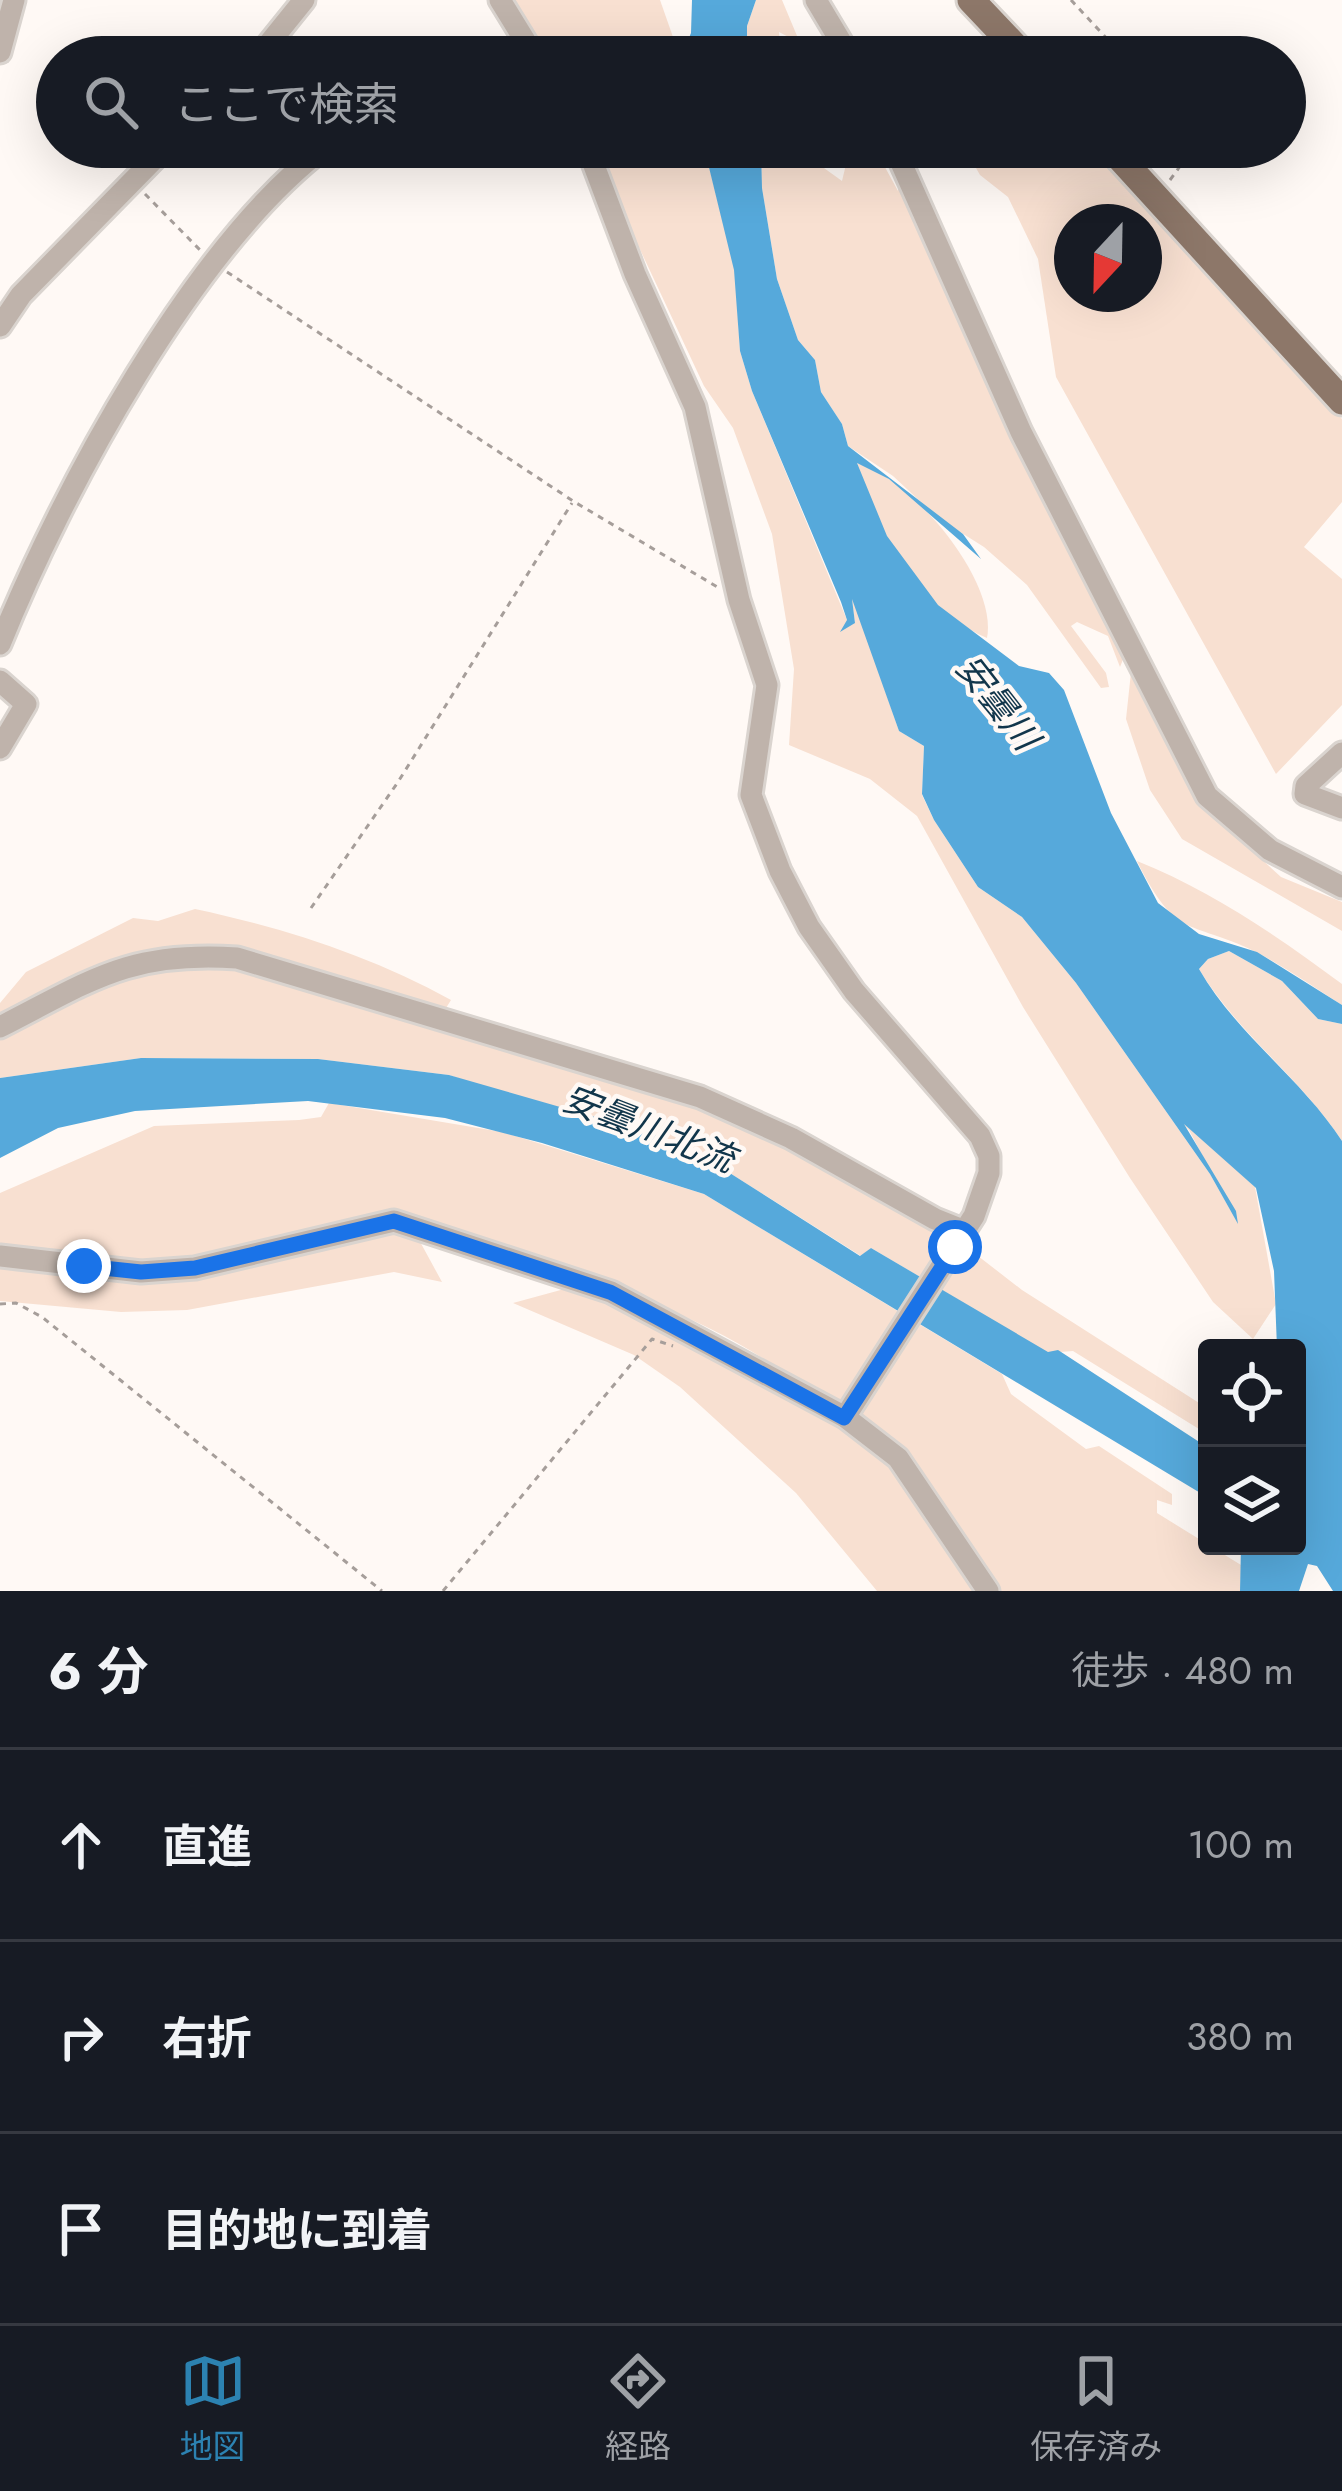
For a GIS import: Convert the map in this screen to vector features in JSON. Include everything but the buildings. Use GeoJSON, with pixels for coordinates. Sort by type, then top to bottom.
{"type":"FeatureCollection","features":[{"type":"Feature","properties":{"kind":"main road"},"geometry":{"type":"LineString","coordinates":[[984,4],[1009,36]]}},
{"type":"Feature","properties":{"kind":"main road"},"geometry":{"type":"LineString","coordinates":[[1130,168],[1342,401]]}},
{"type":"Feature","properties":{"kind":"street"},"geometry":{"type":"LineString","coordinates":[[0,52],[14,0]]}},
{"type":"Feature","properties":{"kind":"street"},"geometry":{"type":"LineString","coordinates":[[275,36],[304,0]]}},
{"type":"Feature","properties":{"kind":"street"},"geometry":{"type":"LineString","coordinates":[[500,0],[522,36]]}},
{"type":"Feature","properties":{"kind":"street"},"geometry":{"type":"LineString","coordinates":[[817,0],[838,36]]}},
{"type":"Feature","properties":{"kind":"street"},"geometry":{"type":"LineString","coordinates":[[0,326],[21,296],[143,168]]}},
{"type":"Feature","properties":{"kind":"street"},"geometry":{"type":"LineString","coordinates":[[0,644],[76,481],[205,270],[305,168]]}},
{"type":"Feature","properties":{"kind":"street"},"geometry":{"type":"LineString","coordinates":[[595,168],[634,274],[694,407],[739,600],[767,685],[751,795],[780,871],[809,927],[854,991],[980,1136],[989,1173],[960,1239],[848,1412]]}},
{"type":"Feature","properties":{"kind":"street"},"geometry":{"type":"LineString","coordinates":[[903,168],[1021,432],[1207,796],[1270,850],[1342,887]]}},
{"type":"Feature","properties":{"kind":"street"},"geometry":{"type":"LineString","coordinates":[[0,681],[26,704],[0,748]]}},
{"type":"Feature","properties":{"kind":"street"},"geometry":{"type":"LineString","coordinates":[[1342,753],[1306,786],[1305,794],[1342,808]]}},
{"type":"Feature","properties":{"kind":"street"},"geometry":{"type":"LineString","coordinates":[[0,1027],[111,968],[178,954],[237,958],[700,1097],[771,1128],[960,1239]]}},
{"type":"Feature","properties":{"kind":"street"},"geometry":{"type":"LineString","coordinates":[[0,1256],[141,1272],[195,1268],[394,1221],[610,1292],[848,1412],[898,1458],[988,1591]]}},
{"type":"Feature","properties":{"kind":"path"},"geometry":{"type":"LineString","coordinates":[[1071,0],[1104,36]]}},
{"type":"Feature","properties":{"kind":"path"},"geometry":{"type":"LineString","coordinates":[[1158,197],[1179,168]]}},
{"type":"Feature","properties":{"kind":"path"},"geometry":{"type":"LineString","coordinates":[[131,179],[213,262],[573,501],[739,600]]}},
{"type":"Feature","properties":{"kind":"path"},"geometry":{"type":"LineString","coordinates":[[310,908],[398,782],[573,501]]}},
{"type":"Feature","properties":{"kind":"path"},"geometry":{"type":"LineString","coordinates":[[0,1304],[16,1303],[42,1317],[382,1591]]}},
{"type":"Feature","properties":{"kind":"path"},"geometry":{"type":"LineString","coordinates":[[442,1591],[652,1340],[675,1346]]}},
{"type":"Feature","properties":{"kind":"shaded area"},"geometry":{"type":"Polygon","coordinates":[[[512,0],[660,0],[673,36],[532,36],[512,0]]]}},
{"type":"Feature","properties":{"kind":"shaded area"},"geometry":{"type":"Polygon","coordinates":[[[756,0],[782,0],[797,36],[779,32],[779,36],[747,36],[756,0]]]}},
{"type":"Feature","properties":{"kind":"shaded area"},"geometry":{"type":"Polygon","coordinates":[[[602,168],[709,168],[735,270],[740,351],[752,391],[847,620],[855,622],[851,595],[899,731],[924,746],[922,795],[978,887],[1022,917],[1076,983],[1210,1174],[1236,1220],[1183,1124],[1187,1122],[1255,1187],[1276,1304],[1253,1339],[1213,1302],[1130,1178],[1023,1007],[917,816],[870,779],[789,745],[794,669],[772,534],[733,428],[704,386],[602,168]]]}},
{"type":"Feature","properties":{"kind":"shaded area"},"geometry":{"type":"Polygon","coordinates":[[[762,168],[824,168],[842,181],[845,168],[885,168],[898,191],[899,179],[1126,652],[1120,667],[1108,636],[1077,622],[1071,626],[1106,673],[1109,687],[1101,688],[1027,585],[984,547],[938,518],[893,476],[848,446],[842,424],[821,392],[815,360],[798,340],[777,279],[762,168]]]}},
{"type":"Feature","properties":{"kind":"shaded area"},"geometry":{"type":"Polygon","coordinates":[[[976,168],[1110,168],[1144,204],[1054,204],[1054,312],[1162,312],[1162,224],[1342,419],[1342,502],[1304,547],[1342,579],[1342,705],[1276,774],[1056,377],[1038,259],[1008,197],[976,168]]]}},
{"type":"Feature","properties":{"kind":"shaded area"},"geometry":{"type":"Polygon","coordinates":[[[857,463],[902,489],[947,535],[979,589],[987,615],[987,638],[942,609],[903,565],[873,514],[857,463]]]}},
{"type":"Feature","properties":{"kind":"shaded area"},"geometry":{"type":"Polygon","coordinates":[[[1132,663],[1224,825],[1281,877],[1342,902],[1342,931],[1182,839],[1150,790],[1126,719],[1132,663]]]}},
{"type":"Feature","properties":{"kind":"shaded area"},"geometry":{"type":"Polygon","coordinates":[[[1137,861],[1218,900],[1293,949],[1342,984],[1342,1005],[1260,954],[1176,917],[1137,861]]]}},
{"type":"Feature","properties":{"kind":"shaded area"},"geometry":{"type":"Polygon","coordinates":[[[195,909],[358,957],[451,1000],[438,1021],[679,1097],[769,1135],[947,1232],[960,1249],[969,1249],[1022,1290],[1198,1402],[1198,1428],[1073,1351],[1048,1353],[871,1248],[861,1256],[714,1163],[449,1075],[318,1059],[141,1058],[0,1078],[0,1003],[26,972],[133,918],[158,921],[195,909]]]}},
{"type":"Feature","properties":{"kind":"shaded area"},"geometry":{"type":"Polygon","coordinates":[[[1229,951],[1282,981],[1318,1019],[1342,1024],[1342,1141],[1199,969],[1208,959],[1229,951]]]}},
{"type":"Feature","properties":{"kind":"shaded area"},"geometry":{"type":"Polygon","coordinates":[[[329,1103],[502,1132],[704,1194],[1002,1374],[1011,1394],[1086,1449],[1099,1446],[1172,1494],[1172,1505],[1157,1500],[1157,1513],[1198,1538],[1198,1555],[1225,1555],[1241,1565],[1240,1591],[877,1591],[796,1493],[680,1387],[634,1355],[513,1303],[579,1285],[774,1383],[773,1365],[732,1340],[646,1301],[418,1238],[442,1282],[394,1272],[187,1310],[121,1312],[0,1301],[0,1193],[154,1126],[321,1117],[329,1103]]]}},
{"type":"Feature","properties":{"kind":"water"},"geometry":{"type":"Polygon","coordinates":[[[692,0],[756,0],[747,36],[691,33],[692,0]]]}},
{"type":"Feature","properties":{"kind":"water","name":"安曇川"},"geometry":{"type":"Polygon","coordinates":[[[709,168],[762,168],[777,279],[798,340],[815,360],[821,392],[842,424],[848,446],[963,534],[981,559],[889,479],[857,463],[887,536],[938,605],[1019,666],[1049,673],[1064,690],[1111,813],[1158,903],[1199,934],[1257,952],[1342,1005],[1342,1024],[1318,1019],[1282,981],[1229,951],[1208,959],[1199,969],[1232,1015],[1342,1141],[1342,1591],[1333,1591],[1317,1566],[1308,1564],[1299,1591],[1240,1591],[1241,1555],[1306,1555],[1306,1339],[1277,1339],[1274,1271],[1256,1188],[1184,1124],[1236,1211],[1238,1224],[1210,1174],[1076,983],[1022,917],[978,887],[934,820],[922,794],[924,746],[899,731],[852,599],[855,623],[840,632],[847,620],[841,602],[752,391],[740,351],[734,270],[709,168]]]}},
{"type":"Feature","properties":{"kind":"water"},"geometry":{"type":"Polygon","coordinates":[[[141,1058],[318,1059],[449,1075],[661,1136],[714,1163],[860,1256],[871,1248],[1048,1352],[1058,1350],[1198,1441],[1198,1492],[704,1194],[445,1118],[308,1101],[135,1111],[58,1128],[0,1158],[0,1078],[141,1058]]]}},
{"type":"Feature","properties":{"kind":"route"},"geometry":{"type":"LineString","coordinates":[[84,1266],[141,1272],[195,1268],[394,1221],[610,1292],[710,1340],[844,1418],[955,1247]]}},
{"type":"Feature","properties":{"kind":"water label","name":"安曇川北流"},"geometry":{"type":"Point","coordinates":[649,1128]}}]}
